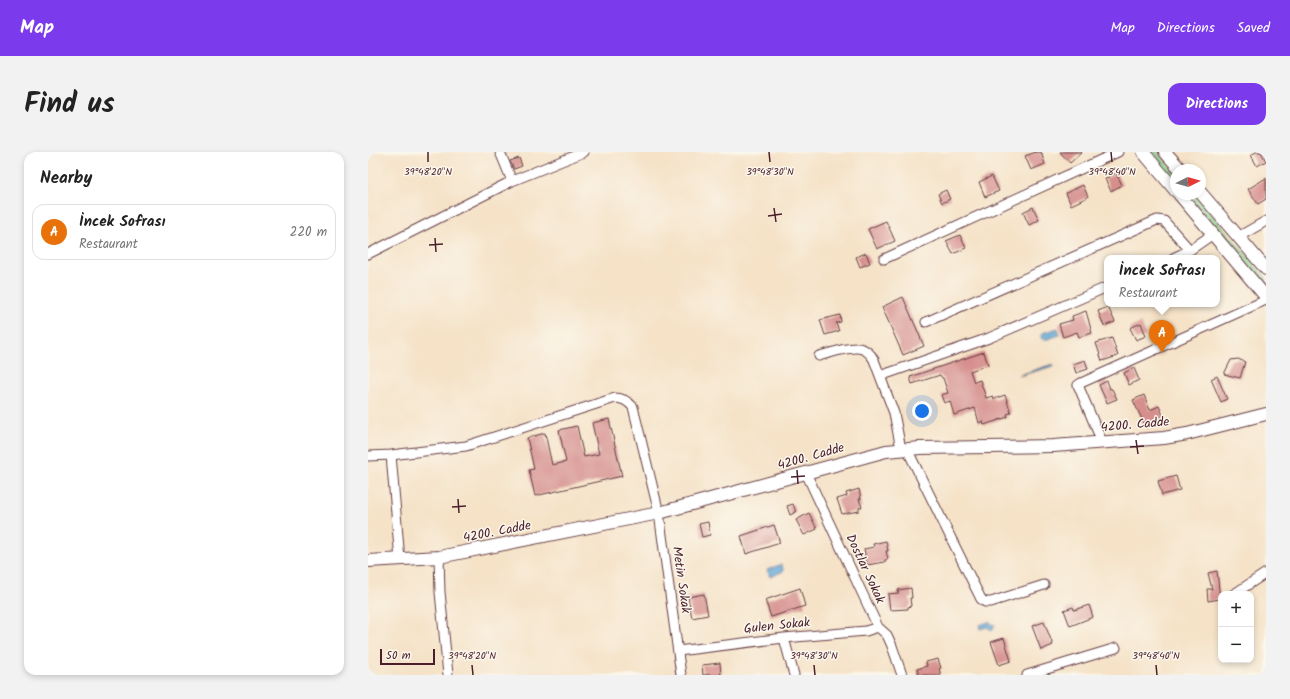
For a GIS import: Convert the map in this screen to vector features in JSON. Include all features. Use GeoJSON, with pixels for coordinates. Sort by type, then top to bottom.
{"type":"FeatureCollection","features":[{"type":"Feature","properties":{"kind":"main road"},"geometry":{"type":"LineString","coordinates":[[1143,152],[1170,184]]}},
{"type":"Feature","properties":{"kind":"main road"},"geometry":{"type":"LineString","coordinates":[[1165,152],[1175,164]]}},
{"type":"Feature","properties":{"kind":"main road"},"geometry":{"type":"LineString","coordinates":[[1206,199],[1266,269]]}},
{"type":"Feature","properties":{"kind":"main road"},"geometry":{"type":"LineString","coordinates":[[1184,200],[1266,299]]}},
{"type":"Feature","properties":{"kind":"main road","name":"4200. Cadde"},"geometry":{"type":"LineString","coordinates":[[368,561],[438,557],[658,514],[886,451],[904,449],[1053,446],[1164,438],[1187,434],[1266,414]]}},
{"type":"Feature","properties":{"kind":"street"},"geometry":{"type":"LineString","coordinates":[[500,152],[512,181]]}},
{"type":"Feature","properties":{"kind":"street"},"geometry":{"type":"LineString","coordinates":[[368,254],[512,181],[584,152]]}},
{"type":"Feature","properties":{"kind":"street"},"geometry":{"type":"LineString","coordinates":[[884,259],[1118,152]]}},
{"type":"Feature","properties":{"kind":"street"},"geometry":{"type":"LineString","coordinates":[[926,322],[1157,220],[1164,221],[1190,250]]}},
{"type":"Feature","properties":{"kind":"street"},"geometry":{"type":"LineString","coordinates":[[1238,236],[1266,221]]}},
{"type":"Feature","properties":{"kind":"street"},"geometry":{"type":"LineString","coordinates":[[1179,255],[1190,250],[1213,234]]}},
{"type":"Feature","properties":{"kind":"street"},"geometry":{"type":"LineString","coordinates":[[880,376],[990,338],[1104,288]]}},
{"type":"Feature","properties":{"kind":"street"},"geometry":{"type":"LineString","coordinates":[[1102,442],[1078,386],[1266,299]]}},
{"type":"Feature","properties":{"kind":"street"},"geometry":{"type":"LineString","coordinates":[[819,356],[856,347],[862,348],[872,356],[894,413],[904,449],[981,599],[986,602],[991,602],[1044,585]]}},
{"type":"Feature","properties":{"kind":"street","name":"Metin Sokak"},"geometry":{"type":"LineString","coordinates":[[391,455],[466,446],[615,398],[628,402],[633,407],[658,514],[681,675]]}},
{"type":"Feature","properties":{"kind":"street"},"geometry":{"type":"LineString","coordinates":[[368,456],[391,455],[400,560]]}},
{"type":"Feature","properties":{"kind":"street","name":"Dostlar Sokak"},"geometry":{"type":"LineString","coordinates":[[806,473],[878,627],[887,635],[902,675]]}},
{"type":"Feature","properties":{"kind":"street"},"geometry":{"type":"LineString","coordinates":[[438,557],[448,675]]}},
{"type":"Feature","properties":{"kind":"street"},"geometry":{"type":"LineString","coordinates":[[1239,591],[1266,573]]}},
{"type":"Feature","properties":{"kind":"street","name":"Gulen Sokak"},"geometry":{"type":"LineString","coordinates":[[678,651],[784,638],[866,631],[878,627]]}},
{"type":"Feature","properties":{"kind":"street"},"geometry":{"type":"LineString","coordinates":[[784,638],[794,675]]}},
{"type":"Feature","properties":{"kind":"street"},"geometry":{"type":"LineString","coordinates":[[1027,675],[1116,648]]}},
{"type":"Feature","properties":{"kind":"green space"},"geometry":{"type":"Polygon","coordinates":[[[1151,152],[1157,152],[1170,167],[1170,174],[1151,152]]]}},
{"type":"Feature","properties":{"kind":"green space"},"geometry":{"type":"Polygon","coordinates":[[[1192,200],[1199,200],[1266,278],[1266,286],[1192,200]]]}},
{"type":"Feature","properties":{"kind":"water"},"geometry":{"type":"Polygon","coordinates":[[[1058,328],[1060,335],[1045,340],[1041,338],[1042,333],[1058,328]]]}},
{"type":"Feature","properties":{"kind":"water"},"geometry":{"type":"Polygon","coordinates":[[[1053,364],[1053,366],[1019,376],[1019,375],[1053,364]]]}},
{"type":"Feature","properties":{"kind":"water"},"geometry":{"type":"Polygon","coordinates":[[[781,564],[784,571],[770,577],[767,570],[781,564]]]}},
{"type":"Feature","properties":{"kind":"water"},"geometry":{"type":"Polygon","coordinates":[[[988,622],[995,625],[992,630],[987,627],[980,629],[979,625],[988,622]]]}},
{"type":"Feature","properties":{"kind":"building"},"geometry":{"type":"Polygon","coordinates":[[[1036,152],[1041,152],[1045,164],[1031,170],[1025,156],[1036,152]]]}},
{"type":"Feature","properties":{"kind":"building"},"geometry":{"type":"Polygon","coordinates":[[[1060,152],[1082,152],[1070,163],[1060,152]]]}},
{"type":"Feature","properties":{"kind":"building"},"geometry":{"type":"Polygon","coordinates":[[[1256,152],[1261,152],[1266,161],[1257,166],[1251,155],[1256,152]]]}},
{"type":"Feature","properties":{"kind":"building"},"geometry":{"type":"Polygon","coordinates":[[[519,158],[522,166],[514,169],[510,161],[519,158]]]}},
{"type":"Feature","properties":{"kind":"building"},"geometry":{"type":"Polygon","coordinates":[[[1116,173],[1122,185],[1111,191],[1105,179],[1116,173]]]}},
{"type":"Feature","properties":{"kind":"building"},"geometry":{"type":"Polygon","coordinates":[[[992,176],[999,191],[985,197],[979,182],[992,176]]]}},
{"type":"Feature","properties":{"kind":"building"},"geometry":{"type":"Polygon","coordinates":[[[1266,178],[1266,199],[1258,204],[1248,189],[1266,178]]]}},
{"type":"Feature","properties":{"kind":"building"},"geometry":{"type":"Polygon","coordinates":[[[1083,185],[1088,197],[1071,205],[1066,193],[1083,185]]]}},
{"type":"Feature","properties":{"kind":"building"},"geometry":{"type":"Polygon","coordinates":[[[946,190],[950,199],[942,203],[938,194],[946,190]]]}},
{"type":"Feature","properties":{"kind":"building"},"geometry":{"type":"Polygon","coordinates":[[[1033,207],[1039,220],[1029,225],[1023,212],[1033,207]]]}},
{"type":"Feature","properties":{"kind":"building"},"geometry":{"type":"Polygon","coordinates":[[[886,221],[895,241],[877,249],[868,229],[886,221]]]}},
{"type":"Feature","properties":{"kind":"building"},"geometry":{"type":"Polygon","coordinates":[[[960,235],[966,248],[953,254],[946,241],[960,235]]]}},
{"type":"Feature","properties":{"kind":"building"},"geometry":{"type":"Polygon","coordinates":[[[866,253],[870,263],[860,267],[856,257],[866,253]]]}},
{"type":"Feature","properties":{"kind":"building"},"geometry":{"type":"Polygon","coordinates":[[[903,297],[924,346],[903,355],[882,307],[903,297]]]}},
{"type":"Feature","properties":{"kind":"building"},"geometry":{"type":"Polygon","coordinates":[[[1108,307],[1115,322],[1104,326],[1098,311],[1108,307]]]}},
{"type":"Feature","properties":{"kind":"building"},"geometry":{"type":"Polygon","coordinates":[[[1086,311],[1092,333],[1079,337],[1077,332],[1063,337],[1059,324],[1073,320],[1072,316],[1086,311]]]}},
{"type":"Feature","properties":{"kind":"building"},"geometry":{"type":"Polygon","coordinates":[[[840,315],[841,322],[836,323],[839,331],[825,335],[820,320],[840,315]]]}},
{"type":"Feature","properties":{"kind":"building"},"geometry":{"type":"Polygon","coordinates":[[[1141,323],[1146,336],[1136,340],[1130,328],[1141,323]]]}},
{"type":"Feature","properties":{"kind":"building"},"geometry":{"type":"Polygon","coordinates":[[[1112,338],[1118,356],[1102,361],[1096,343],[1112,338]]]}},
{"type":"Feature","properties":{"kind":"building"},"geometry":{"type":"Polygon","coordinates":[[[984,352],[988,365],[970,371],[974,382],[980,380],[986,398],[993,396],[994,399],[1005,395],[1011,413],[1007,414],[1008,417],[984,425],[983,421],[979,423],[975,408],[954,415],[950,401],[944,403],[941,395],[948,393],[943,378],[940,375],[912,384],[910,377],[984,352]]]}},
{"type":"Feature","properties":{"kind":"building"},"geometry":{"type":"Polygon","coordinates":[[[1238,359],[1245,362],[1240,378],[1224,374],[1231,360],[1238,359]]]}},
{"type":"Feature","properties":{"kind":"building"},"geometry":{"type":"Polygon","coordinates":[[[1085,360],[1088,369],[1076,373],[1073,364],[1085,360]]]}},
{"type":"Feature","properties":{"kind":"building"},"geometry":{"type":"Polygon","coordinates":[[[1134,368],[1139,380],[1129,385],[1124,373],[1134,368]]]}},
{"type":"Feature","properties":{"kind":"building"},"geometry":{"type":"Polygon","coordinates":[[[1217,376],[1227,399],[1221,402],[1211,379],[1217,376]]]}},
{"type":"Feature","properties":{"kind":"building"},"geometry":{"type":"Polygon","coordinates":[[[1107,381],[1110,389],[1112,389],[1117,399],[1107,403],[1099,385],[1107,381]]]}},
{"type":"Feature","properties":{"kind":"building"},"geometry":{"type":"Polygon","coordinates":[[[1144,395],[1150,410],[1159,406],[1165,420],[1146,428],[1133,400],[1144,395]]]}},
{"type":"Feature","properties":{"kind":"building"},"geometry":{"type":"Polygon","coordinates":[[[609,419],[622,476],[535,496],[529,470],[534,469],[527,438],[545,433],[552,465],[566,462],[559,430],[577,426],[584,457],[599,454],[592,423],[609,419]]]}},
{"type":"Feature","properties":{"kind":"building"},"geometry":{"type":"Polygon","coordinates":[[[1176,476],[1180,490],[1162,495],[1158,481],[1176,476]]]}},
{"type":"Feature","properties":{"kind":"building"},"geometry":{"type":"Polygon","coordinates":[[[859,489],[861,499],[859,499],[862,507],[859,508],[859,511],[842,514],[837,499],[847,496],[846,493],[859,489]]]}},
{"type":"Feature","properties":{"kind":"building"},"geometry":{"type":"Polygon","coordinates":[[[793,504],[796,512],[790,515],[787,506],[793,504]]]}},
{"type":"Feature","properties":{"kind":"building"},"geometry":{"type":"Polygon","coordinates":[[[809,513],[817,529],[804,535],[796,520],[809,513]]]}},
{"type":"Feature","properties":{"kind":"building"},"geometry":{"type":"Polygon","coordinates":[[[708,522],[710,535],[702,537],[699,524],[708,522]]]}},
{"type":"Feature","properties":{"kind":"building"},"geometry":{"type":"Polygon","coordinates":[[[774,525],[780,543],[746,554],[741,536],[774,525]]]}},
{"type":"Feature","properties":{"kind":"building"},"geometry":{"type":"Polygon","coordinates":[[[886,541],[888,559],[885,560],[885,562],[867,565],[864,549],[874,547],[873,544],[886,541]]]}},
{"type":"Feature","properties":{"kind":"building"},"geometry":{"type":"Polygon","coordinates":[[[1217,571],[1219,591],[1218,599],[1208,601],[1207,589],[1212,589],[1208,573],[1217,571]]]}},
{"type":"Feature","properties":{"kind":"building"},"geometry":{"type":"Polygon","coordinates":[[[800,588],[805,606],[771,617],[765,600],[800,588]]]}},
{"type":"Feature","properties":{"kind":"building"},"geometry":{"type":"Polygon","coordinates":[[[911,588],[911,606],[908,607],[908,609],[890,610],[888,594],[899,593],[898,590],[911,588]]]}},
{"type":"Feature","properties":{"kind":"building"},"geometry":{"type":"Polygon","coordinates":[[[704,594],[708,615],[692,618],[688,597],[704,594]]]}},
{"type":"Feature","properties":{"kind":"building"},"geometry":{"type":"Polygon","coordinates":[[[1089,605],[1093,617],[1070,626],[1064,610],[1073,607],[1074,610],[1089,605]]]}},
{"type":"Feature","properties":{"kind":"building"},"geometry":{"type":"Polygon","coordinates":[[[1044,622],[1053,645],[1041,650],[1032,626],[1044,622]]]}},
{"type":"Feature","properties":{"kind":"building"},"geometry":{"type":"Polygon","coordinates":[[[1004,638],[1011,661],[999,665],[991,642],[1004,638]]]}},
{"type":"Feature","properties":{"kind":"building"},"geometry":{"type":"Polygon","coordinates":[[[938,659],[941,668],[939,669],[941,675],[919,675],[917,669],[927,666],[926,662],[938,659]]]}},
{"type":"Feature","properties":{"kind":"building"},"geometry":{"type":"Polygon","coordinates":[[[720,663],[721,675],[703,675],[702,665],[720,663]]]}},
{"type":"Feature","properties":{"kind":"place","name":"İncek Sofrası"},"geometry":{"type":"Point","coordinates":[1162,353]}}]}
